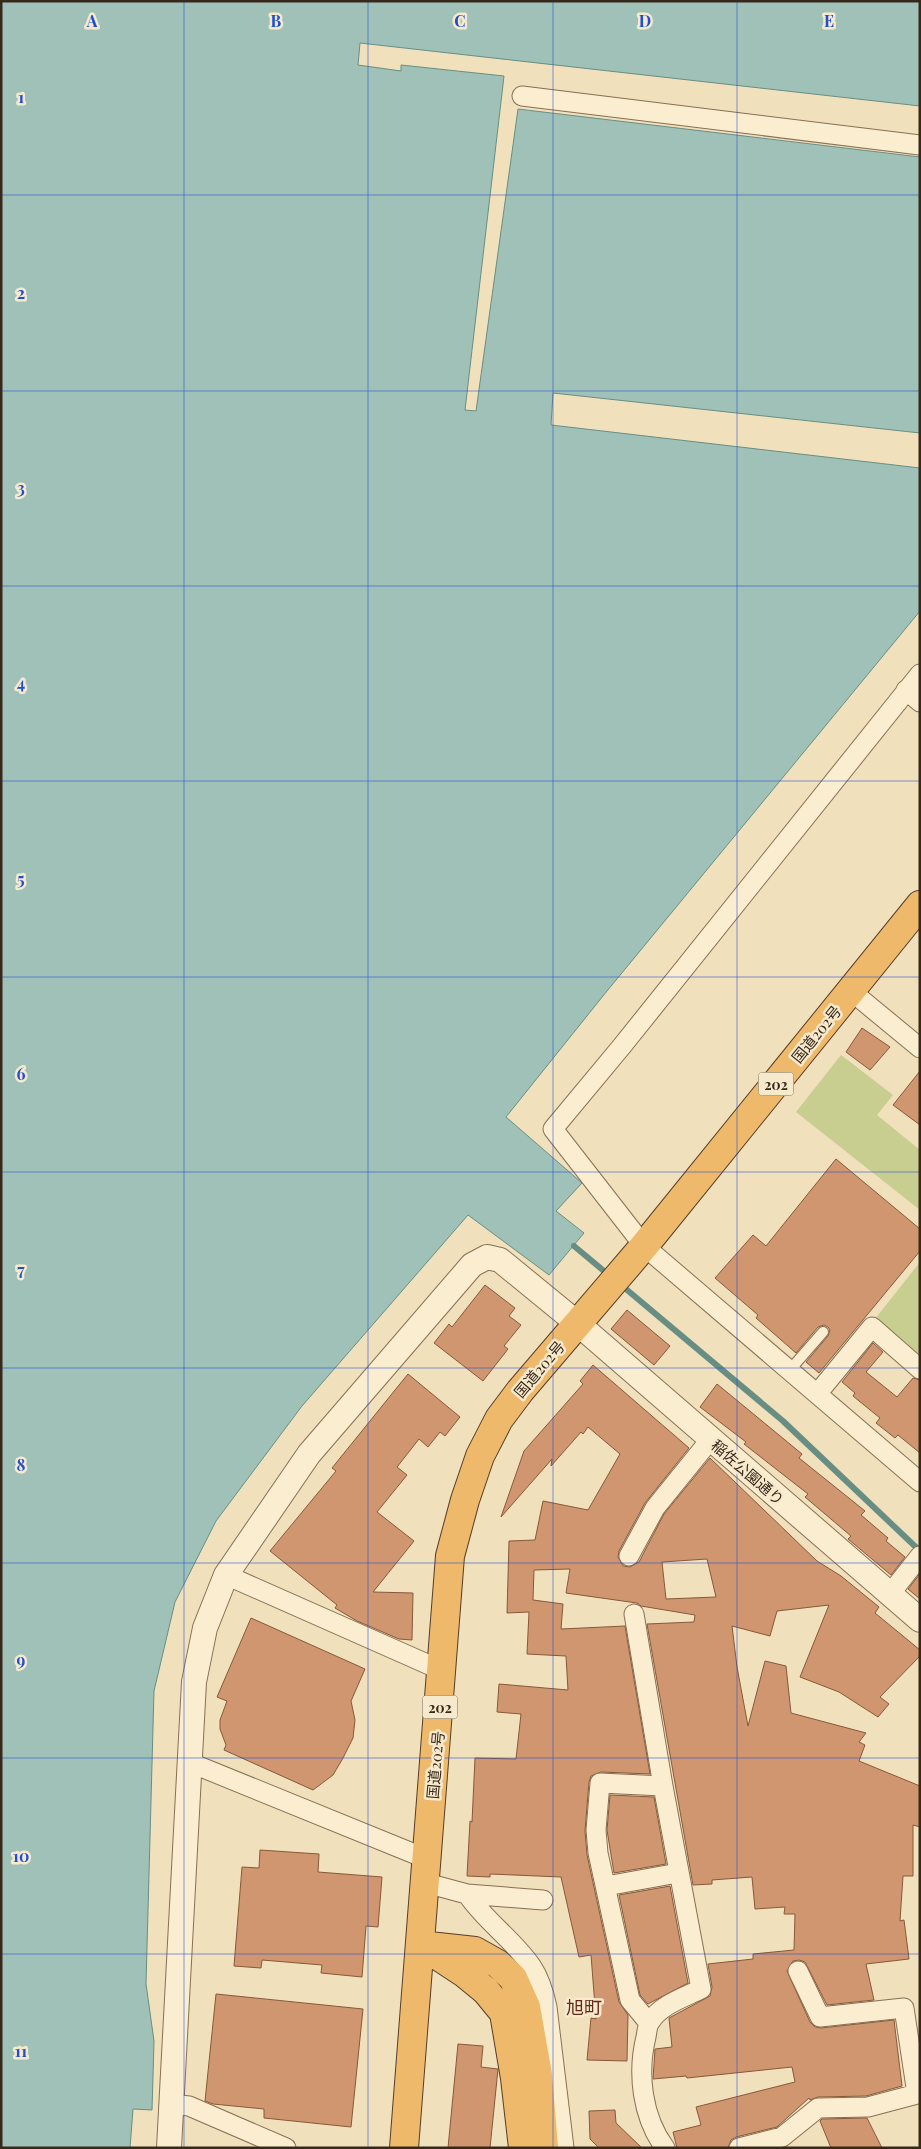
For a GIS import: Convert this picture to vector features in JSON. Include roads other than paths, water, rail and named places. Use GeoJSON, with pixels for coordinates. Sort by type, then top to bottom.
{"type":"FeatureCollection","features":[{"type":"Feature","properties":{"kind":"highway","name":"国道202号"},"geometry":{"type":"LineString","coordinates":[[404,2148],[443,1671],[450,1556],[465,1500],[480,1456],[499,1419],[520,1391],[637,1254],[920,905]]}},
{"type":"Feature","properties":{"kind":"highway"},"geometry":{"type":"LineString","coordinates":[[420,1945],[464,1973],[486,1991],[504,2013],[516,2078],[523,2148]]}},
{"type":"Feature","properties":{"kind":"highway"},"geometry":{"type":"LineString","coordinates":[[420,1945],[475,1951],[498,1964],[514,1978],[526,2007],[538,2075],[544,2148]]}},
{"type":"Feature","properties":{"kind":"street"},"geometry":{"type":"LineString","coordinates":[[522,96],[920,145]]}},
{"type":"Feature","properties":{"kind":"street"},"geometry":{"type":"LineString","coordinates":[[920,674],[913,696],[553,1129],[637,1254],[790,1371],[920,1482]]}},
{"type":"Feature","properties":{"kind":"street"},"geometry":{"type":"LineString","coordinates":[[851,991],[920,1048]]}},
{"type":"Feature","properties":{"kind":"street","name":"稲佐公園通り"},"geometry":{"type":"LineString","coordinates":[[169,2148],[196,1673],[205,1628],[226,1574],[309,1454],[472,1265],[486,1257],[500,1260],[584,1315],[710,1440],[920,1620]]}},
{"type":"Feature","properties":{"kind":"street"},"geometry":{"type":"LineString","coordinates":[[817,1394],[872,1327],[920,1369]]}},
{"type":"Feature","properties":{"kind":"street"},"geometry":{"type":"LineString","coordinates":[[629,1556],[655,1508],[710,1440]]}},
{"type":"Feature","properties":{"kind":"street"},"geometry":{"type":"LineString","coordinates":[[890,1594],[918,1559]]}},
{"type":"Feature","properties":{"kind":"street"},"geometry":{"type":"LineString","coordinates":[[226,1574],[443,1671]]}},
{"type":"Feature","properties":{"kind":"street"},"geometry":{"type":"LineString","coordinates":[[634,1614],[678,1873],[701,1989],[659,2010],[649,2023],[641,2058],[642,2080],[652,2122],[658,2138],[665,2148]]}},
{"type":"Feature","properties":{"kind":"street"},"geometry":{"type":"LineString","coordinates":[[191,1763],[427,1871],[467,1894],[543,1900]]}},
{"type":"Feature","properties":{"kind":"street"},"geometry":{"type":"LineString","coordinates":[[649,2023],[630,2000],[596,1839],[600,1783],[663,1786]]}},
{"type":"Feature","properties":{"kind":"street"},"geometry":{"type":"LineString","coordinates":[[606,1886],[678,1873]]}},
{"type":"Feature","properties":{"kind":"street"},"geometry":{"type":"LineString","coordinates":[[467,1894],[476,1907],[519,1950],[532,1968],[542,1988],[547,2007],[564,2148]]}},
{"type":"Feature","properties":{"kind":"street"},"geometry":{"type":"LineString","coordinates":[[739,2148],[784,2142],[818,2108],[868,2107],[917,2094],[904,2008],[820,2017],[798,1970]]}},
{"type":"Feature","properties":{"kind":"street"},"geometry":{"type":"LineString","coordinates":[[171,2104],[189,2106],[286,2148]]}},
{"type":"Feature","properties":{"kind":"lane"},"geometry":{"type":"LineString","coordinates":[[790,1371],[823,1332]]}},
{"type":"Feature","properties":{"kind":"water"},"geometry":{"type":"Polygon","coordinates":[[[1,1],[920,1],[920,106],[360,43],[358,65],[401,71],[401,65],[504,76],[465,410],[476,411],[518,109],[920,157],[920,433],[553,393],[551,425],[920,468],[920,611],[607,991],[506,1117],[582,1183],[556,1211],[584,1233],[549,1275],[468,1215],[302,1406],[216,1521],[175,1602],[154,1691],[146,1984],[154,2041],[152,2110],[133,2109],[130,2148],[1,2148],[1,1]]]}},
{"type":"Feature","properties":{"kind":"waterway"},"geometry":{"type":"LineString","coordinates":[[574,1246],[610,1276]]}},
{"type":"Feature","properties":{"kind":"waterway"},"geometry":{"type":"LineString","coordinates":[[620,1284],[783,1421],[920,1551]]}},
{"type":"Feature","properties":{"kind":"district","name":"旭町"},"geometry":{"type":"Point","coordinates":[584,2007]}}]}
